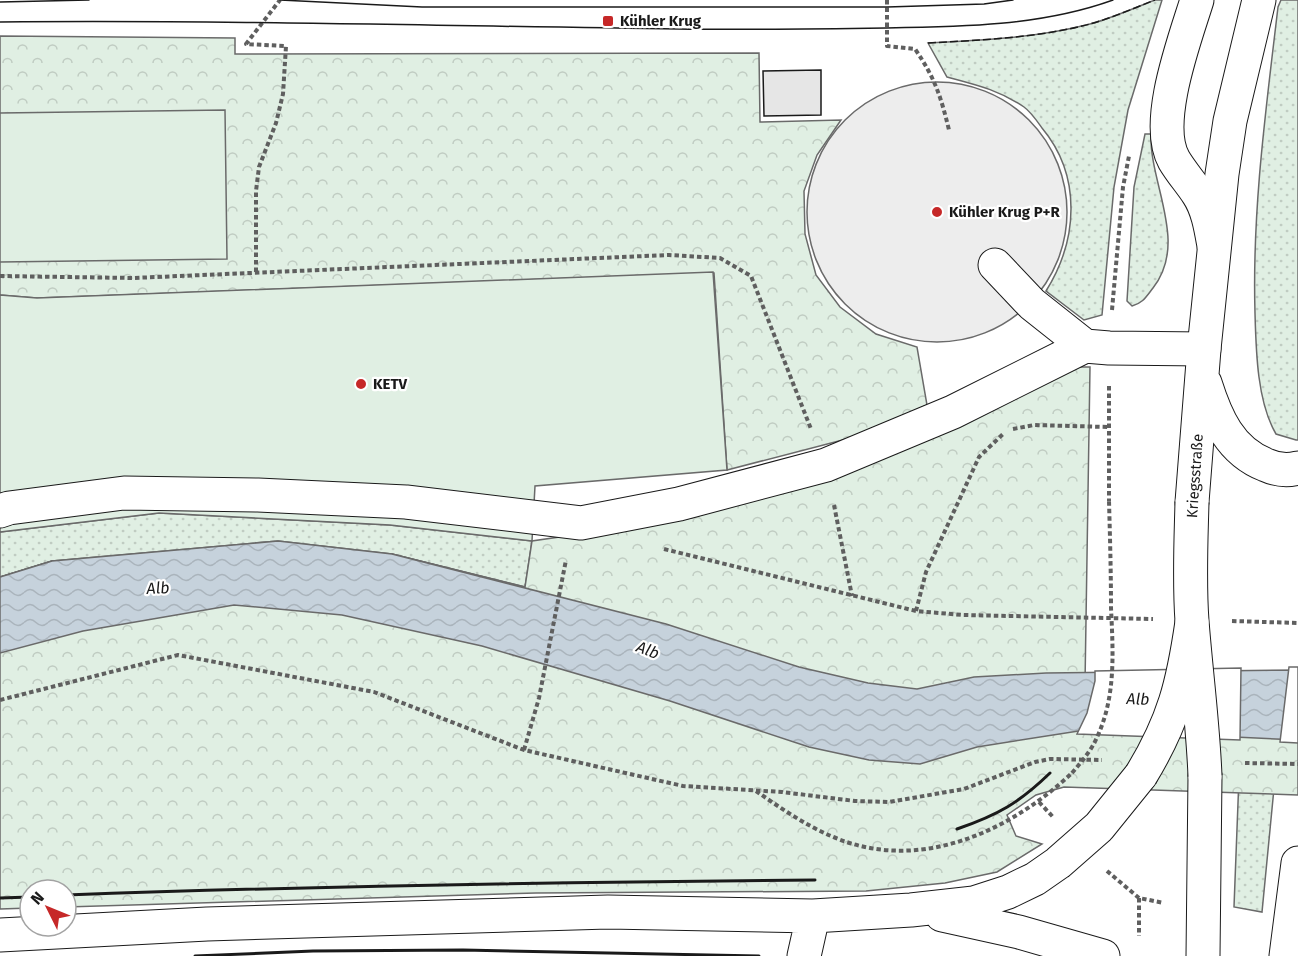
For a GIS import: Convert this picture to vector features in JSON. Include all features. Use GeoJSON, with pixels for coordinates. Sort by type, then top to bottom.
{"type":"FeatureCollection","features":[{"type":"Feature","properties":{"kind":"main road"},"geometry":{"type":"LineString","coordinates":[[1197,0],[1171,90],[1167,115],[1167,139],[1173,159],[1200,196],[1210,220],[1214,247]]}},
{"type":"Feature","properties":{"kind":"main road"},"geometry":{"type":"LineString","coordinates":[[1186,35],[1222,0]]}},
{"type":"Feature","properties":{"kind":"main road","name":"Kriegsstraße"},"geometry":{"type":"LineString","coordinates":[[1203,956],[1205,776],[1203,727],[1192,622],[1190,567],[1192,502],[1222,174],[1230,121],[1259,0]]}},
{"type":"Feature","properties":{"kind":"main road"},"geometry":{"type":"LineString","coordinates":[[995,265],[1032,304],[1097,347],[1204,362],[1214,409],[1228,437],[1242,452],[1257,462],[1276,469],[1298,468]]}},
{"type":"Feature","properties":{"kind":"main road"},"geometry":{"type":"LineString","coordinates":[[0,511],[124,493],[247,495],[406,502],[581,523],[679,504],[826,465],[953,412],[1097,347]]}},
{"type":"Feature","properties":{"kind":"main road"},"geometry":{"type":"LineString","coordinates":[[0,935],[207,924],[608,912],[813,916],[911,910],[974,903],[1008,892],[1035,879],[1058,863],[1098,827],[1141,775],[1158,747],[1180,691],[1192,622]]}},
{"type":"Feature","properties":{"kind":"main road"},"geometry":{"type":"LineString","coordinates":[[1286,956],[1298,862]]}},
{"type":"Feature","properties":{"kind":"main road"},"geometry":{"type":"LineString","coordinates":[[911,910],[965,919],[1096,955]]}},
{"type":"Feature","properties":{"kind":"main road"},"geometry":{"type":"LineString","coordinates":[[804,956],[813,916]]}},
{"type":"Feature","properties":{"kind":"path"},"geometry":{"type":"LineString","coordinates":[[256,272],[256,190],[259,167],[281,104],[286,46],[246,44],[280,0]]}},
{"type":"Feature","properties":{"kind":"path"},"geometry":{"type":"LineString","coordinates":[[887,0],[887,46],[915,50],[930,71],[939,91],[949,130]]}},
{"type":"Feature","properties":{"kind":"path"},"geometry":{"type":"LineString","coordinates":[[756,790],[831,836],[872,849],[904,852],[933,849],[959,842],[1006,822],[1039,802],[1072,773],[1089,753],[1105,719],[1113,666],[1109,427],[1097,347],[1130,155]]}},
{"type":"Feature","properties":{"kind":"path"},"geometry":{"type":"LineString","coordinates":[[0,276],[132,278],[669,255],[720,258],[751,276],[826,465],[852,596]]}},
{"type":"Feature","properties":{"kind":"path"},"geometry":{"type":"LineString","coordinates":[[916,611],[926,572],[979,457],[1007,430],[1034,425],[1109,427]]}},
{"type":"Feature","properties":{"kind":"path"},"geometry":{"type":"LineString","coordinates":[[663,548],[916,611],[963,615],[1155,619]]}},
{"type":"Feature","properties":{"kind":"path"},"geometry":{"type":"LineString","coordinates":[[524,750],[539,698],[566,558]]}},
{"type":"Feature","properties":{"kind":"path"},"geometry":{"type":"LineString","coordinates":[[1226,621],[1298,623]]}},
{"type":"Feature","properties":{"kind":"path"},"geometry":{"type":"LineString","coordinates":[[0,700],[178,655],[374,692],[524,750],[683,786],[756,790],[855,801],[889,802],[964,789],[1035,762],[1050,759],[1109,760]]}},
{"type":"Feature","properties":{"kind":"path"},"geometry":{"type":"LineString","coordinates":[[1239,763],[1298,764]]}},
{"type":"Feature","properties":{"kind":"path"},"geometry":{"type":"LineString","coordinates":[[1139,898],[1139,944]]}},
{"type":"Feature","properties":{"kind":"green space"},"geometry":{"type":"Polygon","coordinates":[[[1155,0],[1162,0],[1128,110],[1114,187],[1102,315],[1084,320],[1046,291],[1057,271],[1064,251],[1071,208],[1064,167],[1055,147],[1029,111],[1015,101],[997,92],[947,77],[928,43],[1009,38],[1070,29],[1106,19],[1155,0]]]}},
{"type":"Feature","properties":{"kind":"green space"},"geometry":{"type":"Polygon","coordinates":[[[1281,0],[1298,0],[1298,440],[1276,434],[1270,421],[1261,391],[1255,328],[1256,236],[1261,160],[1278,7],[1281,0]]]}},
{"type":"Feature","properties":{"kind":"green space"},"geometry":{"type":"Polygon","coordinates":[[[0,36],[235,38],[235,54],[759,53],[760,122],[841,120],[817,155],[804,191],[805,234],[816,275],[840,307],[876,334],[917,347],[927,405],[858,436],[727,470],[714,273],[37,298],[0,295],[0,36]]]}},
{"type":"Feature","properties":{"kind":"green space"},"geometry":{"type":"Polygon","coordinates":[[[225,110],[227,259],[0,262],[0,113],[225,110]]]}},
{"type":"Feature","properties":{"kind":"green space"},"geometry":{"type":"Polygon","coordinates":[[[1145,134],[1151,134],[1152,153],[1168,232],[1168,252],[1163,270],[1153,288],[1142,301],[1132,306],[1127,301],[1134,187],[1145,134]]]}},
{"type":"Feature","properties":{"kind":"green space","name":"KETV"},"geometry":{"type":"Polygon","coordinates":[[[713,272],[727,470],[535,486],[532,541],[390,525],[159,513],[0,532],[0,295],[37,298],[713,272]]]}},
{"type":"Feature","properties":{"kind":"green space"},"geometry":{"type":"Polygon","coordinates":[[[1073,367],[1090,367],[1085,684],[1298,707],[1298,795],[1064,787],[1036,795],[1007,815],[1016,836],[1042,844],[997,872],[945,883],[866,891],[536,893],[78,907],[78,878],[18,878],[18,908],[0,909],[0,577],[52,561],[278,541],[392,554],[525,587],[532,541],[691,518],[791,488],[1073,367]]]}},
{"type":"Feature","properties":{"kind":"green space"},"geometry":{"type":"Polygon","coordinates":[[[159,513],[390,525],[532,541],[525,587],[392,554],[52,561],[0,577],[0,532],[159,513]]]}},
{"type":"Feature","properties":{"kind":"green space"},"geometry":{"type":"Polygon","coordinates":[[[1239,777],[1275,778],[1262,912],[1234,907],[1239,777]]]}},
{"type":"Feature","properties":{"kind":"shaded area","name":"Kühler Krug P+R"},"geometry":{"type":"Polygon","coordinates":[[[924,82],[950,82],[975,87],[998,97],[1020,111],[1038,129],[1052,151],[1062,174],[1067,212],[1062,250],[1052,273],[1038,295],[1020,313],[998,327],[975,337],[950,342],[924,342],[899,337],[876,327],[854,313],[836,295],[822,273],[812,250],[807,225],[807,199],[812,174],[822,151],[836,129],[854,111],[876,97],[899,87],[924,82]]]}},
{"type":"Feature","properties":{"kind":"water","name":"Alb"},"geometry":{"type":"Polygon","coordinates":[[[278,541],[392,554],[666,624],[799,667],[868,683],[917,689],[974,677],[1046,673],[1298,670],[1298,740],[1085,730],[977,747],[920,764],[869,760],[809,747],[670,701],[482,646],[342,615],[234,605],[83,631],[0,653],[0,577],[52,561],[278,541]]]}},
{"type":"Feature","properties":{"kind":"pier"},"geometry":{"type":"Polygon","coordinates":[[[1289,667],[1298,667],[1298,743],[1280,742],[1289,667]]]}},
{"type":"Feature","properties":{"kind":"pier"},"geometry":{"type":"Polygon","coordinates":[[[1241,668],[1240,740],[1077,734],[1087,713],[1095,681],[1095,671],[1241,668]]]}},
{"type":"Feature","properties":{"kind":"building"},"geometry":{"type":"Polygon","coordinates":[[[821,70],[821,115],[764,116],[763,71],[821,70]]]}},
{"type":"Feature","properties":{"kind":"tram line"},"geometry":{"type":"LineString","coordinates":[[0,2],[89,0]]}},
{"type":"Feature","properties":{"kind":"tram line"},"geometry":{"type":"LineString","coordinates":[[280,0],[422,7],[887,7],[984,4],[1013,0]]}},
{"type":"Feature","properties":{"kind":"tram line"},"geometry":{"type":"LineString","coordinates":[[0,22],[704,29],[914,28],[972,26],[1029,20],[1086,9],[1113,0]]}},
{"type":"Feature","properties":{"kind":"fence"},"geometry":{"type":"LineString","coordinates":[[928,43],[1009,38],[1070,29],[1106,19],[1155,0]]}},
{"type":"Feature","properties":{"kind":"wall"},"geometry":{"type":"LineString","coordinates":[[957,829],[1007,807],[1050,773]]}},
{"type":"Feature","properties":{"kind":"wall"},"geometry":{"type":"LineString","coordinates":[[78,895],[440,885],[815,880]]}},
{"type":"Feature","properties":{"kind":"wall"},"geometry":{"type":"LineString","coordinates":[[0,898],[18,897]]}},
{"type":"Feature","properties":{"kind":"wall"},"geometry":{"type":"LineString","coordinates":[[195,956],[313,951],[463,950],[759,956]]}},
{"type":"Feature","properties":{"kind":"place","name":"Kühler Krug"},"geometry":{"type":"Point","coordinates":[608,21]}},
{"type":"Feature","properties":{"kind":"place","name":"Kühler Krug P+R"},"geometry":{"type":"Point","coordinates":[937,212]}},
{"type":"Feature","properties":{"kind":"place","name":"KETV"},"geometry":{"type":"Point","coordinates":[361,384]}}]}
